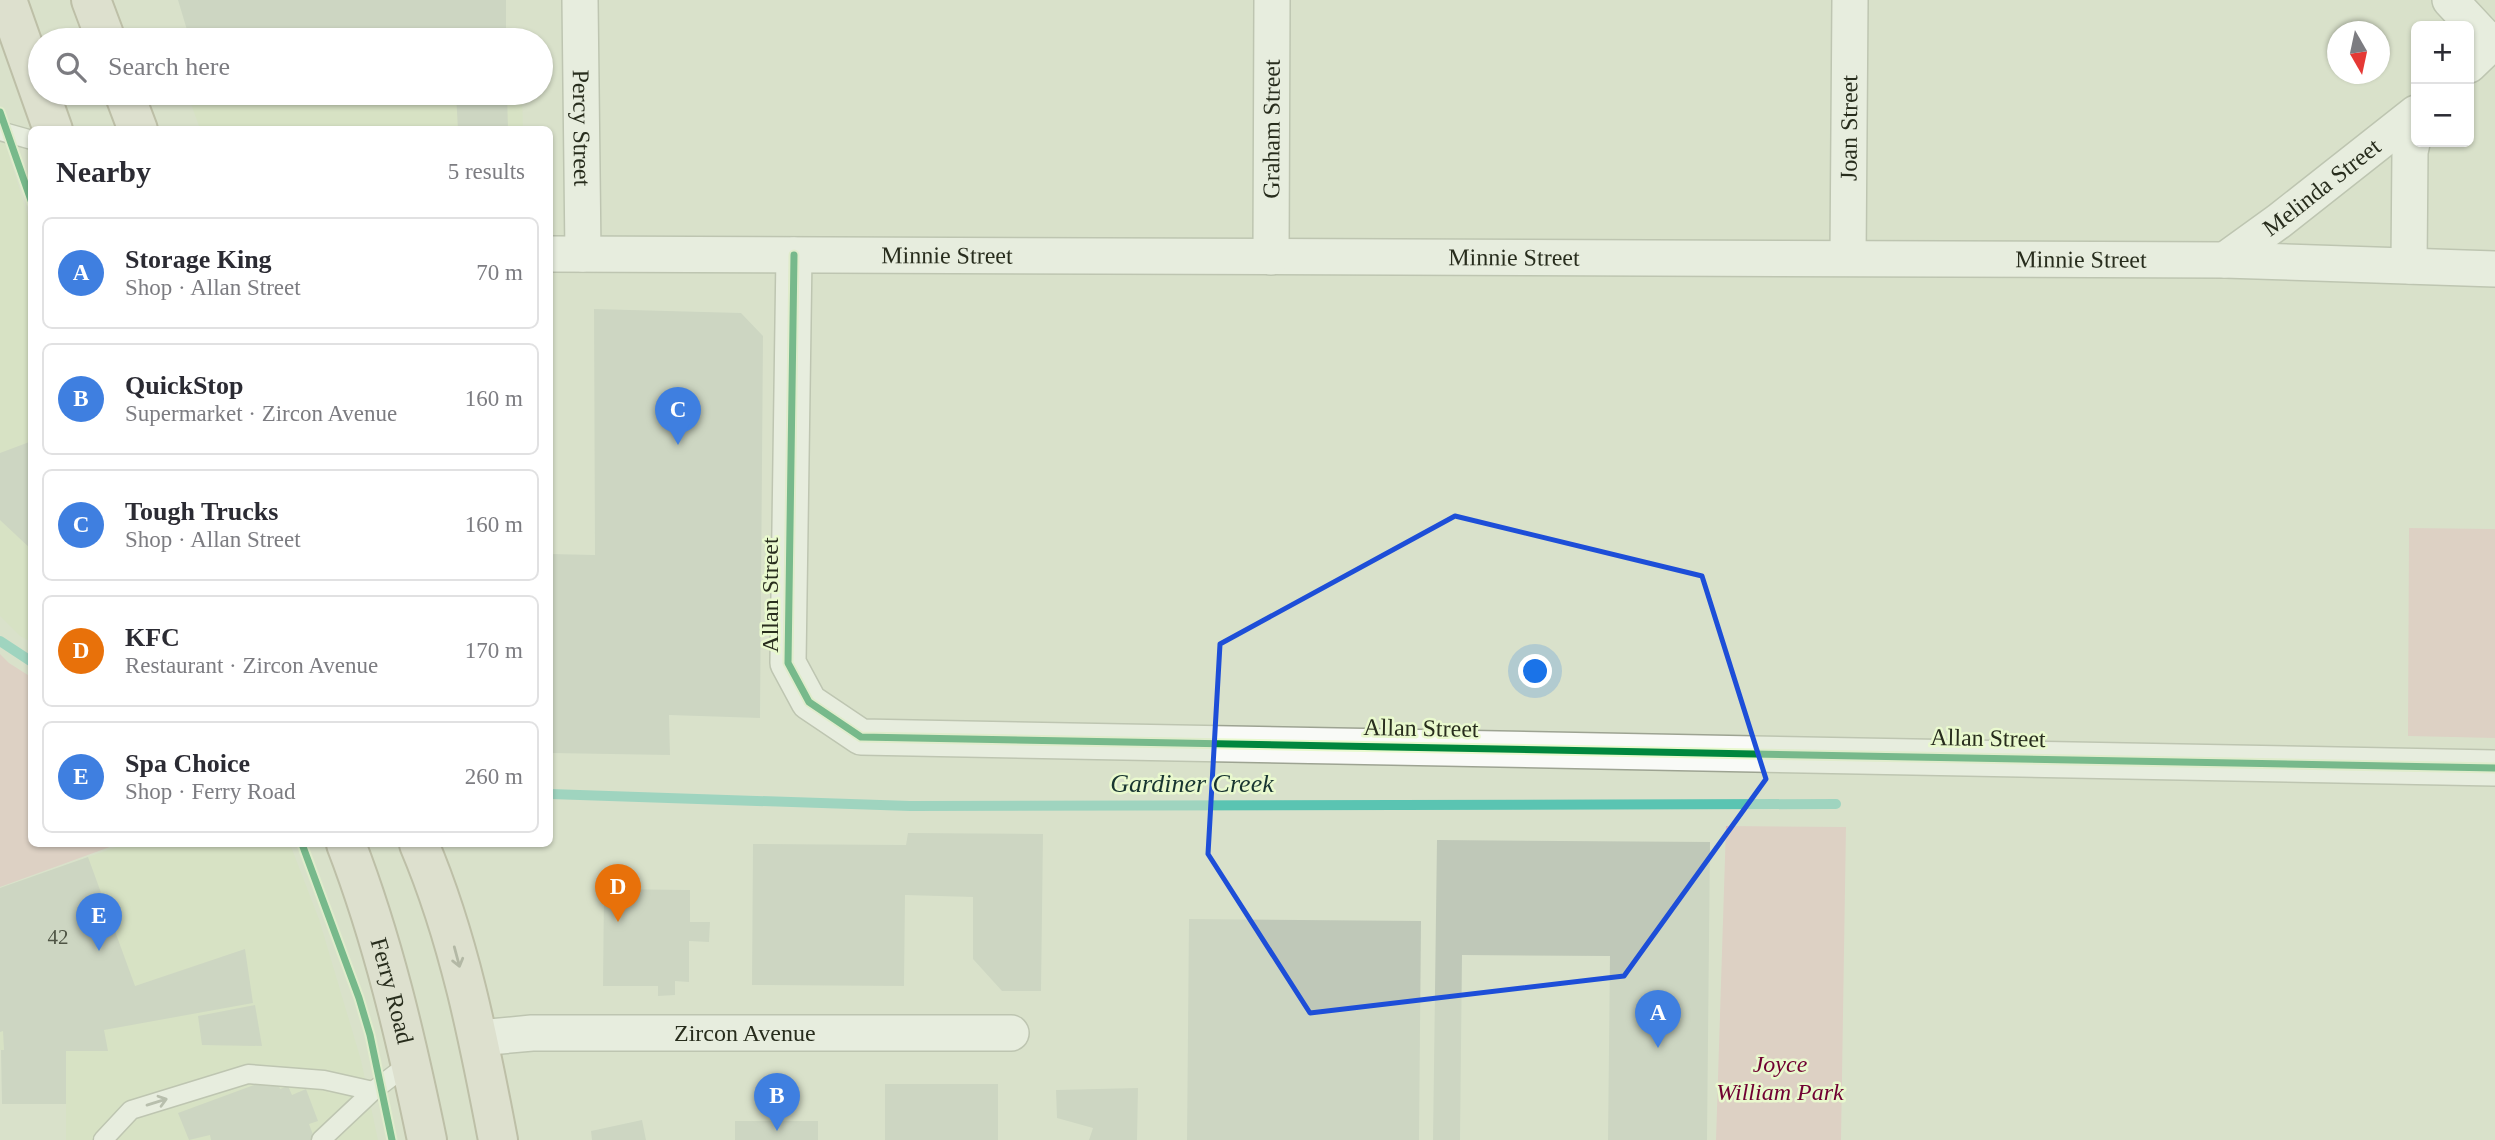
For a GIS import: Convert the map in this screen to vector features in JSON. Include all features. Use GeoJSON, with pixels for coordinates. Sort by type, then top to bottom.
{"type":"FeatureCollection","features":[{"type":"Feature","properties":{"kind":"main road"},"geometry":{"type":"LineString","coordinates":[[7,0],[28,59]]}},
{"type":"Feature","properties":{"kind":"main road"},"geometry":{"type":"LineString","coordinates":[[91,0],[102,28]]}},
{"type":"Feature","properties":{"kind":"main road"},"geometry":{"type":"LineString","coordinates":[[44,105],[52,126]]}},
{"type":"Feature","properties":{"kind":"main road"},"geometry":{"type":"LineString","coordinates":[[129,105],[136,126]]}},
{"type":"Feature","properties":{"kind":"main road","name":"Ferry Road"},"geometry":{"type":"LineString","coordinates":[[347,847],[381,941],[411,1061],[427,1140]]}},
{"type":"Feature","properties":{"kind":"main road"},"geometry":{"type":"LineString","coordinates":[[420,847],[439,891],[479,1038],[498,1140]]}},
{"type":"Feature","properties":{"kind":"street","name":"Percy Street"},"geometry":{"type":"LineString","coordinates":[[566,254],[580,0]]}},
{"type":"Feature","properties":{"kind":"street","name":"Graham Street"},"geometry":{"type":"LineString","coordinates":[[1270,257],[1272,0]]}},
{"type":"Feature","properties":{"kind":"street","name":"Joan Street"},"geometry":{"type":"LineString","coordinates":[[1848,258],[1850,0]]}},
{"type":"Feature","properties":{"kind":"street"},"geometry":{"type":"LineString","coordinates":[[2450,0],[2485,50]]}},
{"type":"Feature","properties":{"kind":"street","name":"Melinda Street"},"geometry":{"type":"LineString","coordinates":[[2225,260],[2411,117]]}},
{"type":"Feature","properties":{"kind":"street","name":"Melinda Street"},"geometry":{"type":"LineString","coordinates":[[2409,265],[2411,147]]}},
{"type":"Feature","properties":{"kind":"street","name":"Minnie Street"},"geometry":{"type":"LineString","coordinates":[[566,254],[2225,260],[2490,270]]}},
{"type":"Feature","properties":{"kind":"street","name":"Allan Street"},"geometry":{"type":"LineString","coordinates":[[794,255],[788,663],[809,702],[860,737],[2495,768]]}},
{"type":"Feature","properties":{"kind":"street","name":"Zircon Avenue"},"geometry":{"type":"LineString","coordinates":[[479,1038],[531,1033],[1011,1033]]}},
{"type":"Feature","properties":{"kind":"lane"},"geometry":{"type":"LineString","coordinates":[[0,131],[28,138]]}},
{"type":"Feature","properties":{"kind":"lane"},"geometry":{"type":"LineString","coordinates":[[321,1140],[373,1091],[411,1061]]}},
{"type":"Feature","properties":{"kind":"lane"},"geometry":{"type":"LineString","coordinates":[[103,1140],[131,1110],[248,1074],[324,1080],[373,1091]]}},
{"type":"Feature","properties":{"kind":"highlighted area"},"geometry":{"type":"Polygon","coordinates":[[[1455,516],[1702,576],[1766,779],[1624,976],[1310,1013],[1208,854],[1220,644],[1455,516]]]}},
{"type":"Feature","properties":{"kind":"shaded area"},"geometry":{"type":"Polygon","coordinates":[[[191,105],[522,105],[523,126],[199,126],[191,105]]]}},
{"type":"Feature","properties":{"kind":"shaded area"},"geometry":{"type":"Polygon","coordinates":[[[0,127],[28,216],[28,640],[0,616],[0,127]]]}},
{"type":"Feature","properties":{"kind":"shaded area"},"geometry":{"type":"Polygon","coordinates":[[[116,847],[291,847],[319,919],[361,1060],[378,1140],[66,1140],[66,1051],[0,1050],[0,888],[116,847]]]}},
{"type":"Feature","properties":{"kind":"green space"},"geometry":{"type":"Polygon","coordinates":[[[2409,528],[2495,529],[2495,738],[2408,736],[2409,528]]]}},
{"type":"Feature","properties":{"kind":"green space"},"geometry":{"type":"Polygon","coordinates":[[[0,654],[28,675],[28,847],[110,847],[0,887],[0,654]]]}},
{"type":"Feature","properties":{"kind":"green space","name":"Joyce William Park"},"geometry":{"type":"Polygon","coordinates":[[[1726,826],[1846,827],[1841,1140],[1716,1140],[1726,826]]]}},
{"type":"Feature","properties":{"kind":"building"},"geometry":{"type":"Polygon","coordinates":[[[178,0],[506,0],[506,28],[186,28],[178,0]]]}},
{"type":"Feature","properties":{"kind":"building"},"geometry":{"type":"Polygon","coordinates":[[[457,105],[507,105],[508,126],[458,126],[457,105]]]}},
{"type":"Feature","properties":{"kind":"building"},"geometry":{"type":"Polygon","coordinates":[[[594,309],[741,313],[763,336],[760,718],[669,715],[670,755],[553,753],[553,554],[595,555],[594,309]]]}},
{"type":"Feature","properties":{"kind":"building"},"geometry":{"type":"Polygon","coordinates":[[[28,442],[28,546],[0,520],[0,453],[28,442]]]}},
{"type":"Feature","properties":{"kind":"building"},"geometry":{"type":"Polygon","coordinates":[[[908,833],[1043,834],[1041,991],[1002,991],[973,959],[973,897],[905,895],[904,986],[752,985],[753,844],[906,845],[908,833]]]}},
{"type":"Feature","properties":{"kind":"building"},"geometry":{"type":"Polygon","coordinates":[[[1437,840],[1710,842],[1707,1140],[1608,1140],[1610,956],[1462,955],[1460,1140],[1433,1140],[1437,840]]]}},
{"type":"Feature","properties":{"kind":"building"},"geometry":{"type":"Polygon","coordinates":[[[88,857],[135,986],[245,949],[253,1003],[104,1030],[108,1051],[66,1051],[66,1104],[2,1104],[1,1050],[4,1050],[3,1031],[0,1032],[0,888],[88,857]]]}},
{"type":"Feature","properties":{"kind":"building"},"geometry":{"type":"Polygon","coordinates":[[[604,889],[690,890],[690,922],[710,922],[709,942],[689,941],[689,982],[675,981],[675,995],[658,996],[658,986],[603,986],[604,889]]]}},
{"type":"Feature","properties":{"kind":"building"},"geometry":{"type":"Polygon","coordinates":[[[1189,919],[1421,921],[1419,1140],[1187,1140],[1189,919]]]}},
{"type":"Feature","properties":{"kind":"building"},"geometry":{"type":"Polygon","coordinates":[[[255,1005],[262,1046],[202,1045],[198,1016],[255,1005]]]}},
{"type":"Feature","properties":{"kind":"building"},"geometry":{"type":"Polygon","coordinates":[[[276,1077],[280,1089],[288,1086],[292,1095],[306,1089],[318,1121],[309,1124],[315,1140],[211,1140],[210,1135],[189,1140],[178,1113],[276,1077]]]}},
{"type":"Feature","properties":{"kind":"building"},"geometry":{"type":"Polygon","coordinates":[[[885,1084],[998,1084],[998,1140],[885,1140],[885,1084]]]}},
{"type":"Feature","properties":{"kind":"building"},"geometry":{"type":"Polygon","coordinates":[[[1138,1088],[1137,1140],[1089,1140],[1093,1128],[1057,1118],[1056,1090],[1138,1088]]]}},
{"type":"Feature","properties":{"kind":"building"},"geometry":{"type":"Polygon","coordinates":[[[642,1120],[646,1140],[592,1140],[591,1131],[642,1120]]]}},
{"type":"Feature","properties":{"kind":"building"},"geometry":{"type":"Polygon","coordinates":[[[735,1121],[818,1121],[818,1140],[735,1140],[735,1121]]]}},
{"type":"Feature","properties":{"kind":"waterway","name":"Gardiner Creek"},"geometry":{"type":"LineString","coordinates":[[0,641],[28,659]]}},
{"type":"Feature","properties":{"kind":"waterway","name":"Gardiner Creek"},"geometry":{"type":"LineString","coordinates":[[553,794],[910,806],[1836,804]]}},
{"type":"Feature","properties":{"kind":"cycle path"},"geometry":{"type":"LineString","coordinates":[[0,112],[28,192]]}},
{"type":"Feature","properties":{"kind":"cycle path"},"geometry":{"type":"LineString","coordinates":[[794,255],[788,663],[809,702],[861,737],[2495,768]]}},
{"type":"Feature","properties":{"kind":"cycle path"},"geometry":{"type":"LineString","coordinates":[[303,847],[359,998],[370,1035],[392,1140]]}},
{"type":"Feature","properties":{"kind":"place","name":"Tough Trucks"},"geometry":{"type":"Point","coordinates":[678,445]}},
{"type":"Feature","properties":{"kind":"place","name":"KFC"},"geometry":{"type":"Point","coordinates":[618,922]}},
{"type":"Feature","properties":{"kind":"place","name":"Spa Choice"},"geometry":{"type":"Point","coordinates":[99,951]}},
{"type":"Feature","properties":{"kind":"place","name":"Storage King"},"geometry":{"type":"Point","coordinates":[1658,1048]}},
{"type":"Feature","properties":{"kind":"place","name":"QuickStop"},"geometry":{"type":"Point","coordinates":[777,1131]}}]}
